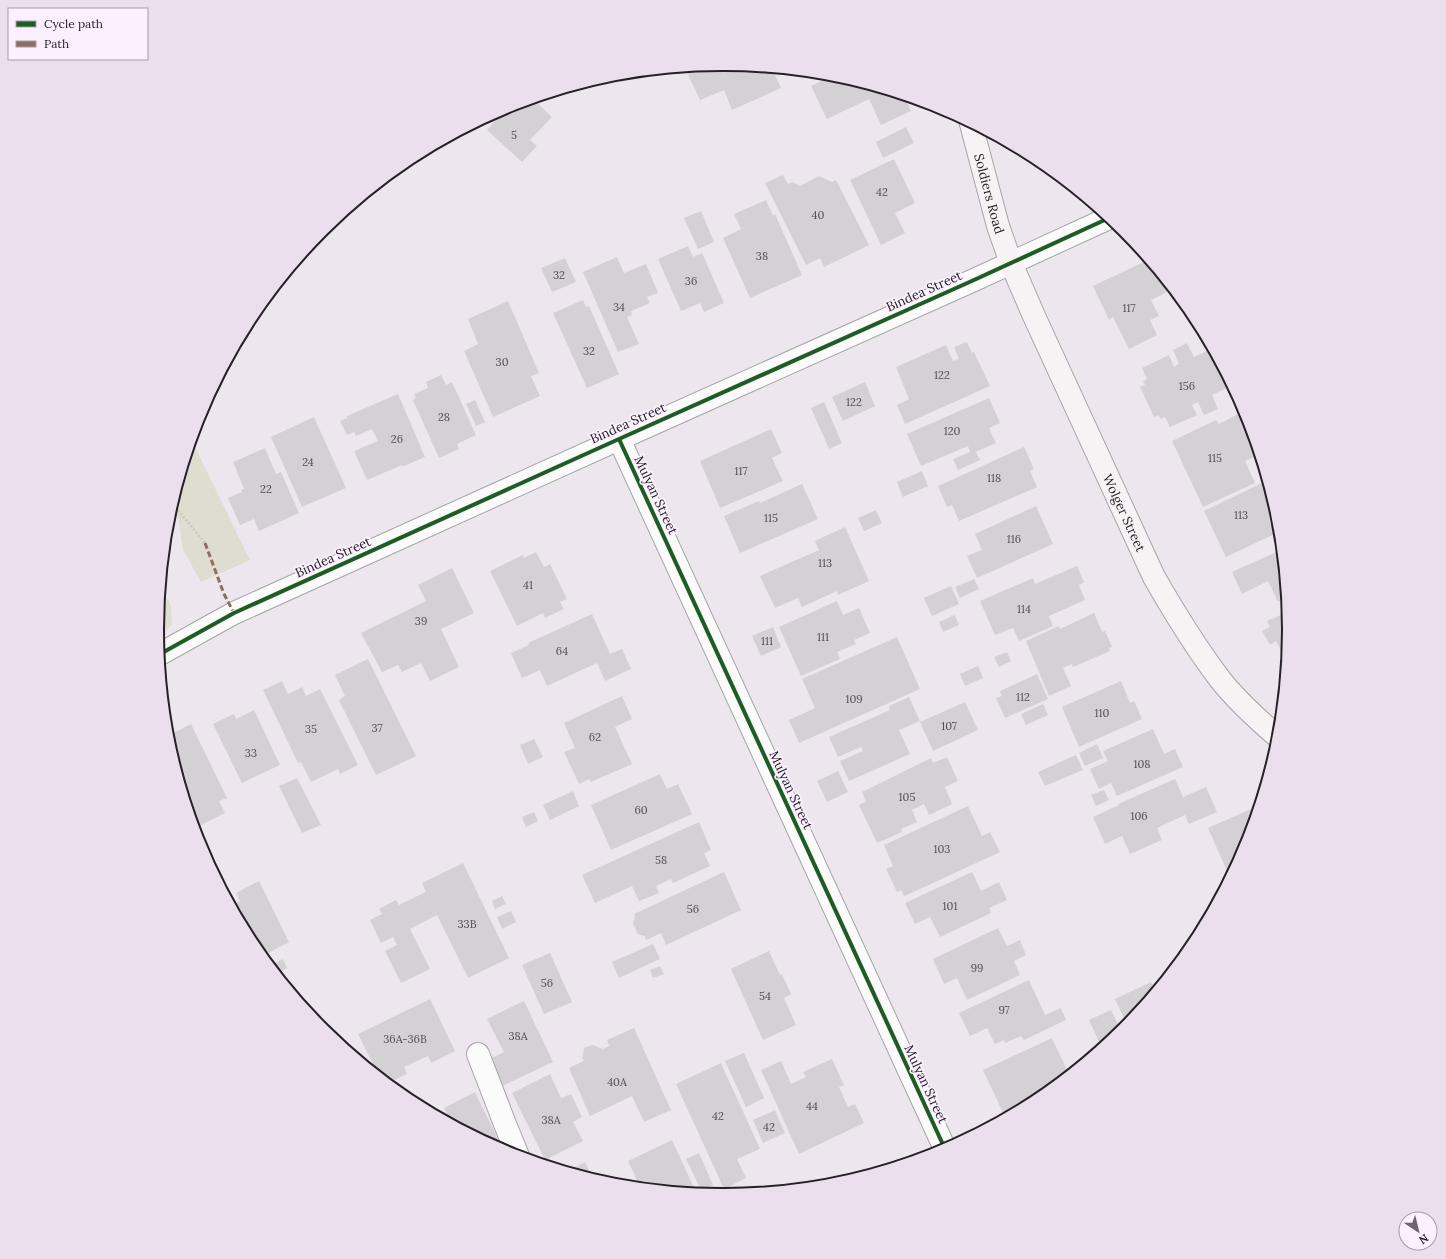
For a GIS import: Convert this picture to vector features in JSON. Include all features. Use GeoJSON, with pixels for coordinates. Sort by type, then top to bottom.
{"type":"FeatureCollection","features":[{"type":"Feature","properties":{"kind":"street","name":"Soldiers Road"},"geometry":{"type":"LineString","coordinates":[[973,130],[998,226],[1011,263]]}},
{"type":"Feature","properties":{"kind":"street","name":"Bindea Street"},"geometry":{"type":"LineString","coordinates":[[165,651],[234,613],[1103,221]]}},
{"type":"Feature","properties":{"kind":"street","name":"Wolger Street"},"geometry":{"type":"LineString","coordinates":[[1011,263],[1154,577],[1176,617],[1220,679],[1253,715],[1272,732]]}},
{"type":"Feature","properties":{"kind":"street","name":"Mulyan Street"},"geometry":{"type":"LineString","coordinates":[[619,439],[942,1143]]}},
{"type":"Feature","properties":{"kind":"street"},"geometry":{"type":"LineString","coordinates":[[478,1054],[514,1147]]}},
{"type":"Feature","properties":{"kind":"path"},"geometry":{"type":"LineString","coordinates":[[178,510],[205,543]]}},
{"type":"Feature","properties":{"kind":"shaded area"},"geometry":{"type":"Polygon","coordinates":[[[195,447],[250,560],[201,582],[183,550],[178,517],[176,515],[195,447]]]}},
{"type":"Feature","properties":{"kind":"shaded area"},"geometry":{"type":"Polygon","coordinates":[[[166,596],[171,606],[172,624],[164,632],[166,596]]]}},
{"type":"Feature","properties":{"kind":"building"},"geometry":{"type":"Polygon","coordinates":[[[723,71],[774,74],[781,88],[732,110],[724,90],[700,100],[687,72],[723,71]]]}},
{"type":"Feature","properties":{"kind":"building"},"geometry":{"type":"Polygon","coordinates":[[[823,80],[868,90],[907,103],[911,111],[881,125],[869,99],[827,119],[811,86],[823,80]]]}},
{"type":"Feature","properties":{"kind":"building"},"geometry":{"type":"Polygon","coordinates":[[[537,103],[552,117],[530,140],[537,146],[522,162],[487,130],[496,120],[537,103]]]}},
{"type":"Feature","properties":{"kind":"building"},"geometry":{"type":"Polygon","coordinates":[[[906,127],[914,143],[883,158],[876,142],[906,127]]]}},
{"type":"Feature","properties":{"kind":"building"},"geometry":{"type":"Polygon","coordinates":[[[894,159],[915,203],[895,213],[905,233],[881,245],[850,180],[894,159]]]}},
{"type":"Feature","properties":{"kind":"building"},"geometry":{"type":"Polygon","coordinates":[[[783,175],[788,184],[793,182],[800,186],[819,176],[832,182],[836,180],[869,245],[824,267],[820,258],[806,265],[765,183],[783,175]]]}},
{"type":"Feature","properties":{"kind":"building"},"geometry":{"type":"Polygon","coordinates":[[[766,200],[773,216],[775,214],[802,275],[750,298],[723,238],[741,229],[734,214],[766,200]]]}},
{"type":"Feature","properties":{"kind":"building"},"geometry":{"type":"Polygon","coordinates":[[[701,211],[714,242],[698,249],[684,218],[701,211]]]}},
{"type":"Feature","properties":{"kind":"building"},"geometry":{"type":"Polygon","coordinates":[[[688,246],[693,257],[702,253],[724,303],[704,312],[700,303],[681,311],[658,259],[688,246]]]}},
{"type":"Feature","properties":{"kind":"building"},"geometry":{"type":"Polygon","coordinates":[[[617,257],[624,273],[646,264],[658,293],[647,297],[650,303],[631,311],[632,315],[627,317],[639,344],[618,352],[583,272],[617,257]]]}},
{"type":"Feature","properties":{"kind":"building"},"geometry":{"type":"Polygon","coordinates":[[[565,258],[576,282],[552,292],[541,268],[565,258]]]}},
{"type":"Feature","properties":{"kind":"building"},"geometry":{"type":"Polygon","coordinates":[[[1144,262],[1167,292],[1151,300],[1159,316],[1150,320],[1157,335],[1129,349],[1113,317],[1109,320],[1093,286],[1144,262]]]}},
{"type":"Feature","properties":{"kind":"building"},"geometry":{"type":"Polygon","coordinates":[[[583,300],[586,307],[589,306],[619,374],[587,388],[553,313],[583,300]]]}},
{"type":"Feature","properties":{"kind":"building"},"geometry":{"type":"Polygon","coordinates":[[[508,301],[539,373],[531,376],[540,396],[493,417],[464,351],[478,344],[468,319],[508,301]]]}},
{"type":"Feature","properties":{"kind":"building"},"geometry":{"type":"Polygon","coordinates":[[[967,342],[972,353],[974,352],[990,386],[905,424],[897,405],[909,399],[896,367],[946,345],[953,361],[959,359],[954,347],[967,342]]]}},
{"type":"Feature","properties":{"kind":"building"},"geometry":{"type":"Polygon","coordinates":[[[1187,343],[1194,357],[1207,351],[1227,388],[1212,395],[1218,409],[1204,415],[1198,402],[1192,405],[1197,415],[1170,427],[1165,417],[1161,419],[1159,415],[1154,417],[1140,387],[1145,385],[1143,381],[1147,379],[1142,368],[1169,355],[1174,367],[1179,364],[1173,350],[1187,343]]]}},
{"type":"Feature","properties":{"kind":"building"},"geometry":{"type":"Polygon","coordinates":[[[441,375],[446,385],[452,382],[476,435],[457,444],[459,449],[439,458],[413,400],[416,398],[414,394],[428,388],[426,382],[441,375]]]}},
{"type":"Feature","properties":{"kind":"building"},"geometry":{"type":"Polygon","coordinates":[[[865,382],[875,406],[843,421],[832,397],[865,382]]]}},
{"type":"Feature","properties":{"kind":"building"},"geometry":{"type":"Polygon","coordinates":[[[398,394],[425,457],[367,480],[354,451],[378,441],[372,429],[356,436],[354,432],[347,435],[340,421],[347,418],[347,416],[398,394]]]}},
{"type":"Feature","properties":{"kind":"building"},"geometry":{"type":"Polygon","coordinates":[[[989,398],[1000,423],[989,428],[996,443],[976,452],[980,460],[958,470],[953,459],[970,452],[968,446],[921,466],[907,434],[989,398]]]}},
{"type":"Feature","properties":{"kind":"building"},"geometry":{"type":"Polygon","coordinates":[[[475,400],[485,422],[476,426],[466,404],[475,400]]]}},
{"type":"Feature","properties":{"kind":"building"},"geometry":{"type":"Polygon","coordinates":[[[824,402],[842,443],[829,449],[811,408],[824,402]]]}},
{"type":"Feature","properties":{"kind":"building"},"geometry":{"type":"Polygon","coordinates":[[[1238,414],[1254,457],[1245,461],[1255,483],[1203,507],[1172,441],[1216,420],[1219,424],[1238,414]]]}},
{"type":"Feature","properties":{"kind":"building"},"geometry":{"type":"Polygon","coordinates":[[[314,417],[346,488],[302,507],[271,437],[314,417]]]}},
{"type":"Feature","properties":{"kind":"building"},"geometry":{"type":"Polygon","coordinates":[[[771,429],[782,453],[772,458],[783,481],[720,508],[700,461],[771,429]]]}},
{"type":"Feature","properties":{"kind":"building"},"geometry":{"type":"Polygon","coordinates":[[[1024,447],[1034,469],[1030,471],[1037,487],[959,521],[952,505],[947,507],[938,486],[1024,447]]]}},
{"type":"Feature","properties":{"kind":"building"},"geometry":{"type":"Polygon","coordinates":[[[265,448],[276,474],[281,472],[299,513],[259,531],[254,519],[240,525],[228,498],[242,492],[241,490],[244,489],[233,462],[265,448]]]}},
{"type":"Feature","properties":{"kind":"building"},"geometry":{"type":"Polygon","coordinates":[[[922,471],[928,486],[903,497],[897,482],[922,471]]]}},
{"type":"Feature","properties":{"kind":"building"},"geometry":{"type":"Polygon","coordinates":[[[1261,483],[1273,535],[1226,557],[1204,511],[1261,483]]]}},
{"type":"Feature","properties":{"kind":"building"},"geometry":{"type":"Polygon","coordinates":[[[802,484],[818,519],[740,553],[724,516],[759,501],[760,503],[802,484]]]}},
{"type":"Feature","properties":{"kind":"building"},"geometry":{"type":"Polygon","coordinates":[[[1036,506],[1053,544],[977,578],[967,556],[982,550],[975,534],[1036,506]]]}},
{"type":"Feature","properties":{"kind":"building"},"geometry":{"type":"Polygon","coordinates":[[[876,510],[882,523],[864,531],[858,518],[876,510]]]}},
{"type":"Feature","properties":{"kind":"building"},"geometry":{"type":"Polygon","coordinates":[[[845,527],[869,581],[838,595],[837,591],[802,607],[798,598],[775,608],[760,576],[819,550],[815,541],[845,527]]]}},
{"type":"Feature","properties":{"kind":"building"},"geometry":{"type":"Polygon","coordinates":[[[536,552],[544,567],[550,564],[567,599],[560,602],[564,609],[545,618],[543,613],[517,626],[490,571],[523,555],[524,558],[536,552]]]}},
{"type":"Feature","properties":{"kind":"building"},"geometry":{"type":"Polygon","coordinates":[[[1276,552],[1280,601],[1278,602],[1268,581],[1242,594],[1232,572],[1276,552]]]}},
{"type":"Feature","properties":{"kind":"building"},"geometry":{"type":"Polygon","coordinates":[[[1077,566],[1084,582],[1079,585],[1085,600],[1049,616],[1053,626],[1019,641],[1013,628],[995,635],[980,601],[1033,578],[1035,584],[1077,566]]]}},
{"type":"Feature","properties":{"kind":"building"},"geometry":{"type":"Polygon","coordinates":[[[452,568],[474,613],[441,629],[459,667],[430,681],[421,663],[402,672],[398,665],[382,672],[361,633],[426,601],[418,585],[452,568]]]}},
{"type":"Feature","properties":{"kind":"building"},"geometry":{"type":"Polygon","coordinates":[[[974,579],[979,589],[960,598],[955,587],[974,579]]]}},
{"type":"Feature","properties":{"kind":"building"},"geometry":{"type":"Polygon","coordinates":[[[951,586],[959,604],[932,616],[924,598],[951,586]]]}},
{"type":"Feature","properties":{"kind":"building"},"geometry":{"type":"Polygon","coordinates":[[[837,601],[843,615],[859,608],[870,633],[854,640],[856,644],[837,652],[840,659],[801,676],[779,627],[837,601]]]}},
{"type":"Feature","properties":{"kind":"building"},"geometry":{"type":"Polygon","coordinates":[[[1094,613],[1102,632],[1105,631],[1112,647],[1109,648],[1110,651],[1073,667],[1072,664],[1063,668],[1071,686],[1049,696],[1026,641],[1059,626],[1060,629],[1094,613]]]}},
{"type":"Feature","properties":{"kind":"building"},"geometry":{"type":"Polygon","coordinates":[[[592,614],[610,654],[622,649],[631,669],[605,681],[597,663],[547,686],[540,670],[522,678],[511,653],[529,645],[528,643],[592,614]]]}},
{"type":"Feature","properties":{"kind":"building"},"geometry":{"type":"Polygon","coordinates":[[[955,615],[959,625],[943,632],[939,622],[955,615]]]}},
{"type":"Feature","properties":{"kind":"building"},"geometry":{"type":"Polygon","coordinates":[[[1281,615],[1281,650],[1276,641],[1270,645],[1262,631],[1270,627],[1267,621],[1281,615]]]}},
{"type":"Feature","properties":{"kind":"building"},"geometry":{"type":"Polygon","coordinates":[[[773,627],[781,647],[761,656],[752,636],[773,627]]]}},
{"type":"Feature","properties":{"kind":"building"},"geometry":{"type":"Polygon","coordinates":[[[897,637],[920,689],[799,743],[789,720],[815,708],[802,679],[897,637]]]}},
{"type":"Feature","properties":{"kind":"building"},"geometry":{"type":"Polygon","coordinates":[[[1007,652],[1011,661],[999,667],[994,657],[1007,652]]]}},
{"type":"Feature","properties":{"kind":"building"},"geometry":{"type":"Polygon","coordinates":[[[368,659],[416,756],[376,775],[339,700],[345,696],[335,675],[368,659]]]}},
{"type":"Feature","properties":{"kind":"building"},"geometry":{"type":"Polygon","coordinates":[[[978,666],[983,678],[965,686],[960,674],[978,666]]]}},
{"type":"Feature","properties":{"kind":"building"},"geometry":{"type":"Polygon","coordinates":[[[1037,674],[1048,699],[1005,718],[996,698],[1002,696],[1000,691],[1037,674]]]}},
{"type":"Feature","properties":{"kind":"building"},"geometry":{"type":"Polygon","coordinates":[[[282,681],[288,694],[302,687],[306,696],[320,689],[358,765],[340,774],[338,769],[311,782],[301,762],[298,763],[263,690],[282,681]]]}},
{"type":"Feature","properties":{"kind":"building"},"geometry":{"type":"Polygon","coordinates":[[[1121,681],[1130,703],[1134,701],[1142,719],[1079,747],[1062,707],[1121,681]]]}},
{"type":"Feature","properties":{"kind":"building"},"geometry":{"type":"Polygon","coordinates":[[[622,696],[632,719],[615,727],[632,764],[591,782],[589,779],[579,784],[564,752],[575,748],[564,723],[622,696]]]}},
{"type":"Feature","properties":{"kind":"building"},"geometry":{"type":"Polygon","coordinates":[[[909,697],[920,721],[899,730],[910,754],[849,781],[840,761],[863,751],[861,747],[838,757],[829,737],[890,710],[889,706],[909,697]]]}},
{"type":"Feature","properties":{"kind":"building"},"geometry":{"type":"Polygon","coordinates":[[[965,702],[978,730],[933,751],[920,722],[965,702]]]}},
{"type":"Feature","properties":{"kind":"building"},"geometry":{"type":"Polygon","coordinates":[[[1043,704],[1048,715],[1026,725],[1021,714],[1043,704]]]}},
{"type":"Feature","properties":{"kind":"building"},"geometry":{"type":"Polygon","coordinates":[[[254,710],[280,765],[242,783],[213,724],[234,714],[236,719],[254,710]]]}},
{"type":"Feature","properties":{"kind":"building"},"geometry":{"type":"Polygon","coordinates":[[[191,724],[227,798],[219,801],[225,813],[200,825],[184,774],[174,733],[191,724]]]}},
{"type":"Feature","properties":{"kind":"building"},"geometry":{"type":"Polygon","coordinates":[[[1153,729],[1164,754],[1175,749],[1183,767],[1117,796],[1111,783],[1099,789],[1090,769],[1108,761],[1103,751],[1153,729]]]}},
{"type":"Feature","properties":{"kind":"building"},"geometry":{"type":"Polygon","coordinates":[[[534,739],[543,757],[528,764],[520,745],[534,739]]]}},
{"type":"Feature","properties":{"kind":"building"},"geometry":{"type":"Polygon","coordinates":[[[1097,744],[1103,758],[1085,766],[1079,753],[1097,744]]]}},
{"type":"Feature","properties":{"kind":"building"},"geometry":{"type":"Polygon","coordinates":[[[1076,755],[1083,770],[1045,786],[1038,772],[1076,755]]]}},
{"type":"Feature","properties":{"kind":"building"},"geometry":{"type":"Polygon","coordinates":[[[947,757],[958,781],[945,787],[952,804],[929,815],[924,804],[912,810],[917,822],[901,829],[902,832],[877,843],[859,805],[866,802],[862,792],[931,758],[933,763],[947,757]]]}},
{"type":"Feature","properties":{"kind":"building"},"geometry":{"type":"Polygon","coordinates":[[[838,771],[848,792],[827,802],[817,781],[838,771]]]}},
{"type":"Feature","properties":{"kind":"building"},"geometry":{"type":"Polygon","coordinates":[[[660,774],[667,789],[678,784],[692,814],[611,850],[591,805],[660,774]]]}},
{"type":"Feature","properties":{"kind":"building"},"geometry":{"type":"Polygon","coordinates":[[[297,778],[321,825],[302,833],[279,786],[297,778]]]}},
{"type":"Feature","properties":{"kind":"building"},"geometry":{"type":"Polygon","coordinates":[[[1175,779],[1183,797],[1206,787],[1217,812],[1189,824],[1185,815],[1157,828],[1162,840],[1130,854],[1122,836],[1105,844],[1093,817],[1119,805],[1118,804],[1175,779]]]}},
{"type":"Feature","properties":{"kind":"building"},"geometry":{"type":"Polygon","coordinates":[[[1104,790],[1109,800],[1096,806],[1091,795],[1104,790]]]}},
{"type":"Feature","properties":{"kind":"building"},"geometry":{"type":"Polygon","coordinates":[[[573,791],[579,806],[550,820],[543,805],[573,791]]]}},
{"type":"Feature","properties":{"kind":"building"},"geometry":{"type":"Polygon","coordinates":[[[968,806],[982,836],[990,832],[1000,852],[907,895],[904,896],[901,890],[897,892],[886,869],[893,866],[884,845],[968,806]]]}},
{"type":"Feature","properties":{"kind":"building"},"geometry":{"type":"Polygon","coordinates":[[[1251,809],[1252,810],[1227,871],[1208,828],[1251,809]]]}},
{"type":"Feature","properties":{"kind":"building"},"geometry":{"type":"Polygon","coordinates":[[[534,812],[538,821],[526,827],[522,817],[534,812]]]}},
{"type":"Feature","properties":{"kind":"building"},"geometry":{"type":"Polygon","coordinates":[[[699,822],[711,850],[704,853],[710,866],[673,883],[671,879],[656,886],[659,893],[639,901],[632,886],[595,903],[582,875],[699,822]]]}},
{"type":"Feature","properties":{"kind":"building"},"geometry":{"type":"Polygon","coordinates":[[[463,863],[509,958],[468,978],[437,915],[410,929],[430,969],[401,983],[385,951],[397,945],[393,937],[381,943],[370,920],[382,914],[379,909],[396,900],[399,905],[426,892],[422,883],[463,863]]]}},
{"type":"Feature","properties":{"kind":"building"},"geometry":{"type":"Polygon","coordinates":[[[724,872],[741,910],[666,945],[661,933],[646,940],[645,936],[638,934],[633,924],[634,914],[724,872]]]}},
{"type":"Feature","properties":{"kind":"building"},"geometry":{"type":"Polygon","coordinates":[[[972,872],[981,891],[999,882],[1007,900],[989,908],[991,913],[940,937],[930,917],[915,924],[905,903],[972,872]]]}},
{"type":"Feature","properties":{"kind":"building"},"geometry":{"type":"Polygon","coordinates":[[[259,881],[289,942],[268,953],[239,909],[236,903],[240,901],[236,893],[259,881]]]}},
{"type":"Feature","properties":{"kind":"building"},"geometry":{"type":"Polygon","coordinates":[[[502,896],[506,904],[495,909],[492,901],[502,896]]]}},
{"type":"Feature","properties":{"kind":"building"},"geometry":{"type":"Polygon","coordinates":[[[511,911],[516,922],[502,929],[497,917],[511,911]]]}},
{"type":"Feature","properties":{"kind":"building"},"geometry":{"type":"Polygon","coordinates":[[[998,928],[1007,946],[1020,940],[1026,955],[1014,961],[1020,975],[967,1000],[957,978],[944,984],[933,959],[998,928]]]}},
{"type":"Feature","properties":{"kind":"building"},"geometry":{"type":"Polygon","coordinates":[[[653,944],[660,959],[619,978],[612,962],[653,944]]]}},
{"type":"Feature","properties":{"kind":"building"},"geometry":{"type":"Polygon","coordinates":[[[769,951],[791,994],[784,998],[796,1025],[763,1040],[731,969],[769,951]]]}},
{"type":"Feature","properties":{"kind":"building"},"geometry":{"type":"Polygon","coordinates":[[[550,953],[572,1002],[544,1014],[522,965],[550,953]]]}},
{"type":"Feature","properties":{"kind":"building"},"geometry":{"type":"Polygon","coordinates":[[[283,959],[287,968],[281,971],[275,963],[283,959]]]}},
{"type":"Feature","properties":{"kind":"building"},"geometry":{"type":"Polygon","coordinates":[[[660,966],[664,974],[653,978],[650,970],[660,966]]]}},
{"type":"Feature","properties":{"kind":"building"},"geometry":{"type":"Polygon","coordinates":[[[1029,980],[1045,1015],[1061,1008],[1066,1020],[1024,1040],[1021,1036],[1005,1043],[1004,1040],[995,1044],[987,1028],[970,1036],[959,1013],[1029,980]]]}},
{"type":"Feature","properties":{"kind":"building"},"geometry":{"type":"Polygon","coordinates":[[[1151,982],[1153,986],[1124,1018],[1115,999],[1151,982]]]}},
{"type":"Feature","properties":{"kind":"building"},"geometry":{"type":"Polygon","coordinates":[[[430,999],[455,1051],[431,1063],[428,1056],[404,1067],[407,1074],[394,1080],[373,1065],[358,1034],[430,999]]]}},
{"type":"Feature","properties":{"kind":"building"},"geometry":{"type":"Polygon","coordinates":[[[524,1001],[553,1062],[498,1088],[485,1061],[504,1052],[487,1019],[524,1001]]]}},
{"type":"Feature","properties":{"kind":"building"},"geometry":{"type":"Polygon","coordinates":[[[1111,1010],[1118,1024],[1099,1042],[1089,1020],[1111,1010]]]}},
{"type":"Feature","properties":{"kind":"building"},"geometry":{"type":"Polygon","coordinates":[[[634,1028],[671,1110],[644,1122],[632,1096],[590,1116],[569,1068],[584,1061],[582,1058],[584,1048],[593,1045],[603,1049],[609,1046],[607,1040],[634,1028]]]}},
{"type":"Feature","properties":{"kind":"building"},"geometry":{"type":"Polygon","coordinates":[[[1052,1038],[1067,1070],[1033,1094],[1003,1112],[983,1070],[1052,1038]]]}},
{"type":"Feature","properties":{"kind":"building"},"geometry":{"type":"Polygon","coordinates":[[[744,1053],[764,1098],[746,1107],[725,1061],[744,1053]]]}},
{"type":"Feature","properties":{"kind":"building"},"geometry":{"type":"Polygon","coordinates":[[[832,1059],[844,1085],[839,1087],[848,1107],[855,1104],[864,1123],[799,1154],[761,1070],[781,1061],[791,1084],[806,1077],[803,1072],[832,1059]]]}},
{"type":"Feature","properties":{"kind":"building"},"geometry":{"type":"Polygon","coordinates":[[[721,1063],[760,1149],[737,1159],[746,1178],[724,1188],[676,1084],[721,1063]]]}},
{"type":"Feature","properties":{"kind":"building"},"geometry":{"type":"Polygon","coordinates":[[[550,1074],[561,1098],[571,1094],[582,1117],[573,1122],[583,1141],[547,1159],[544,1158],[512,1093],[550,1074]]]}},
{"type":"Feature","properties":{"kind":"building"},"geometry":{"type":"Polygon","coordinates":[[[475,1092],[499,1140],[448,1115],[444,1108],[475,1092]]]}},
{"type":"Feature","properties":{"kind":"building"},"geometry":{"type":"Polygon","coordinates":[[[775,1110],[785,1133],[763,1143],[753,1120],[775,1110]]]}},
{"type":"Feature","properties":{"kind":"building"},"geometry":{"type":"Polygon","coordinates":[[[672,1140],[694,1187],[637,1181],[628,1161],[672,1140]]]}},
{"type":"Feature","properties":{"kind":"building"},"geometry":{"type":"Polygon","coordinates":[[[699,1153],[713,1185],[707,1188],[700,1187],[686,1159],[699,1153]]]}},
{"type":"Feature","properties":{"kind":"building"},"geometry":{"type":"Polygon","coordinates":[[[585,1162],[590,1172],[578,1169],[574,1168],[585,1162]]]}},
{"type":"Feature","properties":{"kind":"marked path"},"geometry":{"type":"LineString","coordinates":[[205,543],[224,594],[234,613]]}},
{"type":"Feature","properties":{"kind":"cycle path"},"geometry":{"type":"LineString","coordinates":[[165,651],[234,613],[1103,221]]}},
{"type":"Feature","properties":{"kind":"cycle path"},"geometry":{"type":"LineString","coordinates":[[619,439],[942,1143]]}}]}
